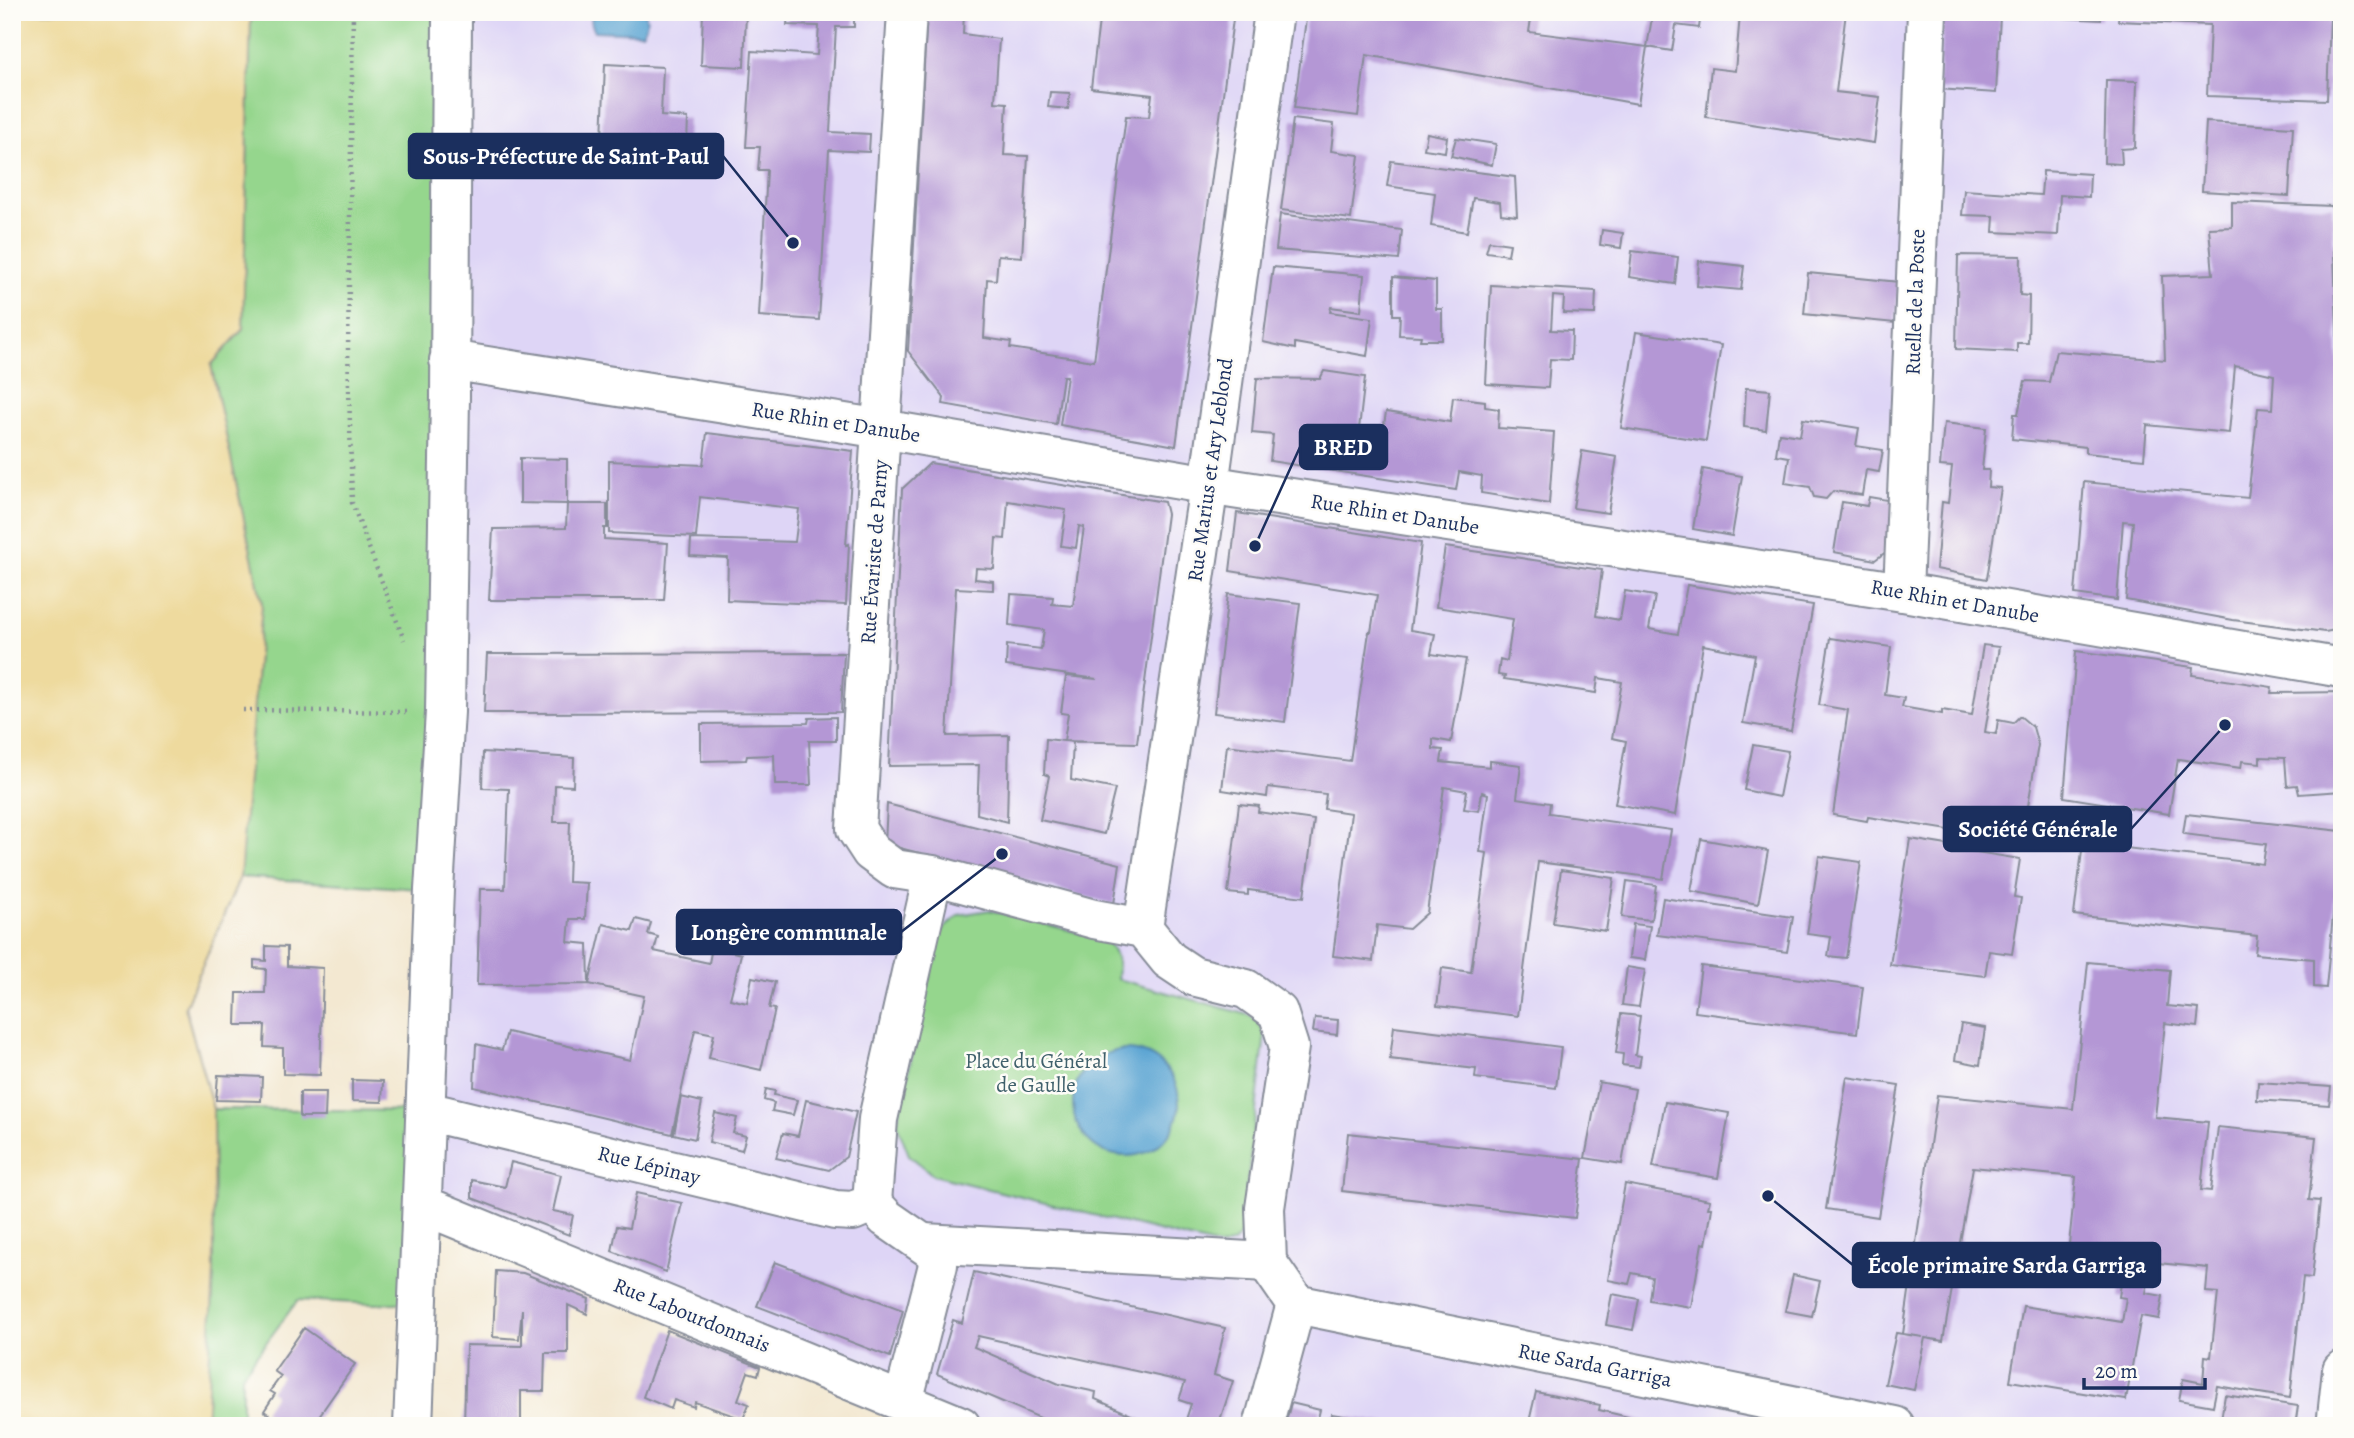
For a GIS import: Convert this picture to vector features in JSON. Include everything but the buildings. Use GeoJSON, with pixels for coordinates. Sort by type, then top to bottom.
{"type":"FeatureCollection","features":[{"type":"Feature","properties":{"kind":"street"},"geometry":{"type":"LineString","coordinates":[[413,1426],[434,890],[445,712],[452,12]]}},
{"type":"Feature","properties":{"kind":"street","name":"Rue Évariste de Parny"},"geometry":{"type":"LineString","coordinates":[[907,12],[856,829],[871,852],[894,869],[933,875]]}},
{"type":"Feature","properties":{"kind":"street","name":"Rue Marius et Ary Leblond"},"geometry":{"type":"LineString","coordinates":[[1143,928],[1209,485],[1274,12]]}},
{"type":"Feature","properties":{"kind":"street","name":"Ruelle de la Poste"},"geometry":{"type":"LineString","coordinates":[[1903,592],[1927,12]]}},
{"type":"Feature","properties":{"kind":"street","name":"Rue Rhin et Danube"},"geometry":{"type":"LineString","coordinates":[[449,360],[882,429],[1209,485],[1903,592],[2342,668]]}},
{"type":"Feature","properties":{"kind":"street"},"geometry":{"type":"LineString","coordinates":[[903,1402],[939,1265],[935,1252],[886,1218],[872,1203],[878,1119],[933,875],[1094,919],[1143,928],[1170,960],[1193,976],[1246,989],[1278,1012],[1289,1046],[1265,1208],[1267,1262],[1296,1304],[1263,1426]]}},
{"type":"Feature","properties":{"kind":"street","name":"Rue Lépinay"},"geometry":{"type":"LineString","coordinates":[[426,1111],[835,1210],[853,1211],[872,1203]]}},
{"type":"Feature","properties":{"kind":"street","name":"Rue Labourdonnais"},"geometry":{"type":"LineString","coordinates":[[423,1205],[961,1426]]}},
{"type":"Feature","properties":{"kind":"street"},"geometry":{"type":"LineString","coordinates":[[924,1243],[1267,1262]]}},
{"type":"Feature","properties":{"kind":"street","name":"Rue Sarda Garriga"},"geometry":{"type":"LineString","coordinates":[[1296,1304],[1895,1426]]}},
{"type":"Feature","properties":{"kind":"street"},"geometry":{"type":"LineString","coordinates":[[2336,1426],[2342,1370]]}},
{"type":"Feature","properties":{"kind":"path"},"geometry":{"type":"LineString","coordinates":[[352,12],[348,349],[352,503],[406,645]]}},
{"type":"Feature","properties":{"kind":"path"},"geometry":{"type":"LineString","coordinates":[[243,709],[409,712]]}},
{"type":"Feature","properties":{"kind":"shaded area"},"geometry":{"type":"Polygon","coordinates":[[[387,12],[2342,12],[2342,1426],[961,1426],[423,1205],[426,1111],[387,12]],[[939,933],[897,1124],[909,1155],[1116,979],[1119,961],[939,933]]]}},
{"type":"Feature","properties":{"kind":"green space"},"geometry":{"type":"Polygon","coordinates":[[[251,12],[452,12],[434,890],[240,877],[262,604],[211,365],[243,329],[251,12]]]}},
{"type":"Feature","properties":{"kind":"green space","name":"Place du Général de Gaulle"},"geometry":{"type":"Polygon","coordinates":[[[989,910],[1104,939],[1116,957],[1117,979],[1249,1015],[1259,1023],[1265,1035],[1241,1234],[1233,1243],[1222,1247],[933,1175],[909,1155],[897,1124],[939,933],[959,915],[989,910]]]}},
{"type":"Feature","properties":{"kind":"green space"},"geometry":{"type":"Polygon","coordinates":[[[213,1109],[426,1111],[419,1302],[375,1304],[298,1300],[242,1375],[242,1426],[206,1426],[214,1271],[213,1109]]]}},
{"type":"Feature","properties":{"kind":"sand"},"geometry":{"type":"Polygon","coordinates":[[[12,12],[251,12],[243,329],[211,365],[262,604],[240,877],[185,1007],[213,1109],[214,1271],[206,1426],[12,1426],[12,12]]]}},
{"type":"Feature","properties":{"kind":"water"},"geometry":{"type":"Polygon","coordinates":[[[592,12],[645,12],[646,26],[642,33],[594,31],[592,12]]]}},
{"type":"Feature","properties":{"kind":"water"},"geometry":{"type":"Polygon","coordinates":[[[1126,1050],[1146,1054],[1163,1066],[1175,1083],[1179,1103],[1175,1123],[1163,1140],[1146,1152],[1126,1156],[1106,1152],[1089,1140],[1077,1123],[1073,1103],[1077,1083],[1089,1066],[1106,1054],[1126,1050]]]}},
{"type":"Feature","properties":{"kind":"place","name":"Sous-Préfecture de Saint-Paul"},"geometry":{"type":"Point","coordinates":[793,243]}},
{"type":"Feature","properties":{"kind":"place","name":"BRED"},"geometry":{"type":"Point","coordinates":[1255,546]}},
{"type":"Feature","properties":{"kind":"place","name":"Société Générale"},"geometry":{"type":"Point","coordinates":[2225,725]}},
{"type":"Feature","properties":{"kind":"place","name":"Longère communale"},"geometry":{"type":"Point","coordinates":[1002,854]}},
{"type":"Feature","properties":{"kind":"place","name":"École primaire Sarda Garriga"},"geometry":{"type":"Point","coordinates":[1768,1196]}}]}
